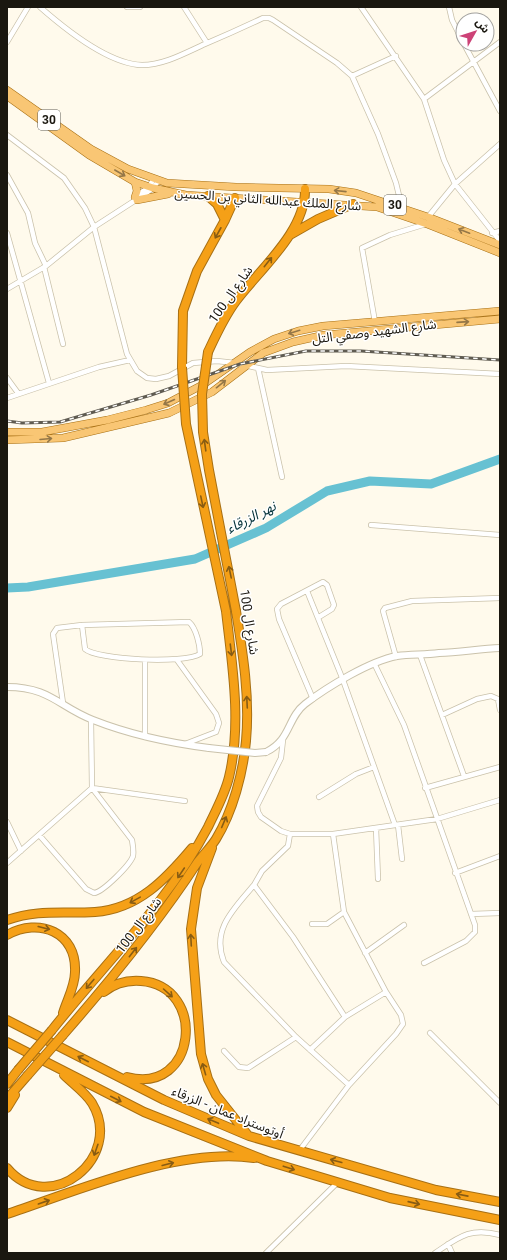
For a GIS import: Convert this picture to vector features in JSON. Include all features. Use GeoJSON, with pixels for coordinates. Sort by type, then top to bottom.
{"type":"FeatureCollection","features":[{"type":"Feature","properties":{"kind":"highway","name":"شارع ال 100"},"geometry":{"type":"LineString","coordinates":[[17,1088],[96,998],[178,892],[216,839],[228,812],[239,778],[246,741],[247,707],[244,663],[236,611],[203,432],[202,394],[208,352],[219,329],[236,302],[290,235],[300,218],[306,202],[305,189]]}},
{"type":"Feature","properties":{"kind":"highway"},"geometry":{"type":"LineString","coordinates":[[208,196],[221,209],[225,220]]}},
{"type":"Feature","properties":{"kind":"highway","name":"شارع ال 100"},"geometry":{"type":"LineString","coordinates":[[7,1084],[160,902],[183,869],[203,836],[224,794],[230,776],[235,740],[233,673],[226,611],[186,424],[182,366],[183,311],[197,271],[225,220],[234,198]]}},
{"type":"Feature","properties":{"kind":"highway"},"geometry":{"type":"LineString","coordinates":[[290,235],[318,219],[353,204]]}},
{"type":"Feature","properties":{"kind":"highway"},"geometry":{"type":"LineString","coordinates":[[7,920],[25,914],[45,912],[102,911],[115,909],[132,902],[162,881],[203,836]]}},
{"type":"Feature","properties":{"kind":"highway"},"geometry":{"type":"LineString","coordinates":[[216,839],[199,880],[191,915],[191,942],[201,1054],[208,1079],[216,1095],[249,1136]]}},
{"type":"Feature","properties":{"kind":"highway"},"geometry":{"type":"LineString","coordinates":[[7,935],[27,927],[47,928],[60,936],[70,948],[75,964],[74,981],[60,1020]]}},
{"type":"Feature","properties":{"kind":"highway"},"geometry":{"type":"LineString","coordinates":[[96,998],[111,986],[122,982],[134,981],[153,983],[168,992],[176,1001],[186,1023],[186,1040],[182,1052],[176,1064],[166,1072],[148,1078],[135,1079],[106,1071]]}},
{"type":"Feature","properties":{"kind":"highway"},"geometry":{"type":"LineString","coordinates":[[7,1016],[16,1025]]}},
{"type":"Feature","properties":{"kind":"highway","name":"أوتوستراد عمان - الزرقاء"},"geometry":{"type":"LineString","coordinates":[[7,1020],[164,1100],[249,1136],[436,1190],[500,1202]]}},
{"type":"Feature","properties":{"kind":"highway"},"geometry":{"type":"LineString","coordinates":[[7,1042],[59,1070],[144,1112],[267,1161],[338,1183],[435,1208],[500,1220]]}},
{"type":"Feature","properties":{"kind":"highway"},"geometry":{"type":"LineString","coordinates":[[7,1168],[23,1181],[42,1186],[52,1186],[61,1184],[78,1175],[94,1157],[100,1134],[95,1110],[87,1097],[59,1070]]}},
{"type":"Feature","properties":{"kind":"highway"},"geometry":{"type":"LineString","coordinates":[[7,1099],[17,1088]]}},
{"type":"Feature","properties":{"kind":"highway"},"geometry":{"type":"LineString","coordinates":[[7,1108],[17,1088]]}},
{"type":"Feature","properties":{"kind":"highway"},"geometry":{"type":"LineString","coordinates":[[7,1214],[107,1181],[184,1160],[222,1156],[267,1161]]}},
{"type":"Feature","properties":{"kind":"main road","name":"شارع الملك عبدالله الثاني بن الحسين"},"geometry":{"type":"LineString","coordinates":[[7,90],[91,150],[128,169],[156,179],[169,183],[305,189],[356,193],[402,208],[500,253]]}},
{"type":"Feature","properties":{"kind":"main road","name":"شارع الملك عبدالله الثاني بن الحسين"},"geometry":{"type":"LineString","coordinates":[[7,96],[89,155],[135,182],[151,188],[172,193],[234,198],[353,204],[388,209],[428,220],[500,245]]}},
{"type":"Feature","properties":{"kind":"main road"},"geometry":{"type":"LineString","coordinates":[[135,182],[137,192],[136,199],[172,193]]}},
{"type":"Feature","properties":{"kind":"main road"},"geometry":{"type":"LineString","coordinates":[[234,198],[236,187]]}},
{"type":"Feature","properties":{"kind":"main road","name":"شارع الشهيد وصفي التل"},"geometry":{"type":"LineString","coordinates":[[7,432],[42,432],[107,420],[168,403],[204,384],[258,347],[298,331],[323,326],[500,311]]}},
{"type":"Feature","properties":{"kind":"main road","name":"شارع الشهيد وصفي التل"},"geometry":{"type":"LineString","coordinates":[[7,440],[63,438],[169,414],[212,392],[245,365],[263,353],[279,346],[324,335],[500,319]]}},
{"type":"Feature","properties":{"kind":"street"},"geometry":{"type":"LineString","coordinates":[[7,42],[28,7]]}},
{"type":"Feature","properties":{"kind":"street"},"geometry":{"type":"LineString","coordinates":[[40,7],[93,46],[120,61],[130,64],[153,64],[164,62],[263,18],[269,18],[337,62],[352,76],[378,134],[396,183],[402,208]]}},
{"type":"Feature","properties":{"kind":"street"},"geometry":{"type":"LineString","coordinates":[[127,7],[140,7]]}},
{"type":"Feature","properties":{"kind":"street"},"geometry":{"type":"LineString","coordinates":[[184,7],[206,43]]}},
{"type":"Feature","properties":{"kind":"street"},"geometry":{"type":"LineString","coordinates":[[362,7],[424,99],[444,160],[455,184],[500,242]]}},
{"type":"Feature","properties":{"kind":"street"},"geometry":{"type":"LineString","coordinates":[[449,7],[455,26]]}},
{"type":"Feature","properties":{"kind":"street"},"geometry":{"type":"LineString","coordinates":[[424,99],[500,42]]}},
{"type":"Feature","properties":{"kind":"street"},"geometry":{"type":"LineString","coordinates":[[469,52],[500,111]]}},
{"type":"Feature","properties":{"kind":"street"},"geometry":{"type":"LineString","coordinates":[[352,76],[396,56]]}},
{"type":"Feature","properties":{"kind":"street"},"geometry":{"type":"LineString","coordinates":[[7,135],[26,151],[57,172],[70,184],[85,208],[94,227],[130,360],[135,370],[144,376],[156,379],[168,376],[193,363],[217,361],[235,363],[267,370],[346,366],[500,374]]}},
{"type":"Feature","properties":{"kind":"street"},"geometry":{"type":"LineString","coordinates":[[375,322],[362,248],[428,220],[455,184],[500,144]]}},
{"type":"Feature","properties":{"kind":"street"},"geometry":{"type":"LineString","coordinates":[[7,175],[28,213],[35,243],[45,266],[63,344]]}},
{"type":"Feature","properties":{"kind":"street"},"geometry":{"type":"LineString","coordinates":[[7,289],[45,266],[94,227],[151,188],[156,179]]}},
{"type":"Feature","properties":{"kind":"street"},"geometry":{"type":"LineString","coordinates":[[492,233],[500,231]]}},
{"type":"Feature","properties":{"kind":"street"},"geometry":{"type":"LineString","coordinates":[[7,232],[22,280],[48,383]]}},
{"type":"Feature","properties":{"kind":"street"},"geometry":{"type":"LineString","coordinates":[[7,398],[18,393],[99,367],[130,360]]}},
{"type":"Feature","properties":{"kind":"street"},"geometry":{"type":"LineString","coordinates":[[258,368],[282,477]]}},
{"type":"Feature","properties":{"kind":"street"},"geometry":{"type":"LineString","coordinates":[[7,378],[18,393]]}},
{"type":"Feature","properties":{"kind":"street"},"geometry":{"type":"LineString","coordinates":[[371,526],[500,535]]}},
{"type":"Feature","properties":{"kind":"street"},"geometry":{"type":"LineString","coordinates":[[313,699],[279,619],[277,609],[281,604],[321,582],[327,585],[334,605],[333,608],[319,617]]}},
{"type":"Feature","properties":{"kind":"street"},"geometry":{"type":"LineString","coordinates":[[307,591],[319,617],[343,680],[396,825],[402,859]]}},
{"type":"Feature","properties":{"kind":"street"},"geometry":{"type":"LineString","coordinates":[[396,656],[383,611],[385,608],[412,601],[500,598]]}},
{"type":"Feature","properties":{"kind":"street"},"geometry":{"type":"LineString","coordinates":[[63,703],[53,634],[57,628],[82,625],[189,622],[193,626],[200,654],[176,660],[145,660],[87,651],[84,646],[82,625]]}},
{"type":"Feature","properties":{"kind":"street"},"geometry":{"type":"LineString","coordinates":[[7,687],[39,690],[91,720],[145,737],[183,745],[255,753],[266,752],[273,749],[283,740],[298,712],[313,699],[374,663],[396,656],[500,648]]}},
{"type":"Feature","properties":{"kind":"street"},"geometry":{"type":"LineString","coordinates":[[420,655],[464,776]]}},
{"type":"Feature","properties":{"kind":"street"},"geometry":{"type":"LineString","coordinates":[[145,660],[145,737]]}},
{"type":"Feature","properties":{"kind":"street"},"geometry":{"type":"LineString","coordinates":[[176,660],[211,706],[218,719],[216,732],[183,745]]}},
{"type":"Feature","properties":{"kind":"street"},"geometry":{"type":"LineString","coordinates":[[374,663],[404,726],[475,926],[475,932],[472,936],[424,963]]}},
{"type":"Feature","properties":{"kind":"street"},"geometry":{"type":"LineString","coordinates":[[442,715],[477,699],[491,696],[498,699],[500,710]]}},
{"type":"Feature","properties":{"kind":"street"},"geometry":{"type":"LineString","coordinates":[[40,836],[86,890],[94,893],[104,888],[131,861],[134,847],[132,840],[92,788],[91,720]]}},
{"type":"Feature","properties":{"kind":"street"},"geometry":{"type":"LineString","coordinates":[[283,740],[281,758],[257,806],[261,817],[270,825],[290,834],[333,834],[436,819],[500,800]]}},
{"type":"Feature","properties":{"kind":"street"},"geometry":{"type":"LineString","coordinates":[[319,797],[362,771],[374,767]]}},
{"type":"Feature","properties":{"kind":"street"},"geometry":{"type":"LineString","coordinates":[[425,788],[500,767]]}},
{"type":"Feature","properties":{"kind":"street"},"geometry":{"type":"LineString","coordinates":[[92,788],[185,801]]}},
{"type":"Feature","properties":{"kind":"street"},"geometry":{"type":"LineString","coordinates":[[7,863],[40,836],[92,788]]}},
{"type":"Feature","properties":{"kind":"street"},"geometry":{"type":"LineString","coordinates":[[7,822],[21,851]]}},
{"type":"Feature","properties":{"kind":"street"},"geometry":{"type":"LineString","coordinates":[[376,828],[378,879]]}},
{"type":"Feature","properties":{"kind":"street"},"geometry":{"type":"LineString","coordinates":[[290,834],[288,846],[262,871],[254,885],[225,922],[219,941],[219,950],[224,962],[229,968],[296,1037],[349,1085]]}},
{"type":"Feature","properties":{"kind":"street"},"geometry":{"type":"LineString","coordinates":[[299,1151],[349,1085],[396,1034],[403,1024],[401,1015],[386,992],[344,912],[333,834]]}},
{"type":"Feature","properties":{"kind":"street"},"geometry":{"type":"LineString","coordinates":[[455,873],[500,856]]}},
{"type":"Feature","properties":{"kind":"street"},"geometry":{"type":"LineString","coordinates":[[254,885],[293,937],[345,1017]]}},
{"type":"Feature","properties":{"kind":"street"},"geometry":{"type":"LineString","coordinates":[[312,924],[327,924],[344,912]]}},
{"type":"Feature","properties":{"kind":"street"},"geometry":{"type":"LineString","coordinates":[[471,914],[500,913]]}},
{"type":"Feature","properties":{"kind":"street"},"geometry":{"type":"LineString","coordinates":[[365,953],[404,925]]}},
{"type":"Feature","properties":{"kind":"street"},"geometry":{"type":"LineString","coordinates":[[310,1050],[345,1017],[386,992]]}},
{"type":"Feature","properties":{"kind":"street"},"geometry":{"type":"LineString","coordinates":[[430,1033],[500,1103]]}},
{"type":"Feature","properties":{"kind":"street"},"geometry":{"type":"LineString","coordinates":[[224,1052],[239,1067],[248,1068],[296,1037]]}},
{"type":"Feature","properties":{"kind":"street"},"geometry":{"type":"LineString","coordinates":[[266,1253],[338,1183]]}},
{"type":"Feature","properties":{"kind":"street"},"geometry":{"type":"LineString","coordinates":[[435,1253],[448,1244],[473,1232],[500,1235]]}},
{"type":"Feature","properties":{"kind":"street"},"geometry":{"type":"LineString","coordinates":[[448,1244],[452,1253]]}},
{"type":"Feature","properties":{"kind":"waterway","name":"نهر الزرقاء"},"geometry":{"type":"LineString","coordinates":[[7,588],[28,587],[195,559],[266,528],[327,491],[370,481],[431,484],[500,459]]}},
{"type":"Feature","properties":{"kind":"railway"},"geometry":{"type":"LineString","coordinates":[[7,421],[22,423],[60,422],[151,395],[240,364],[306,351],[361,351],[500,360]]}}]}
